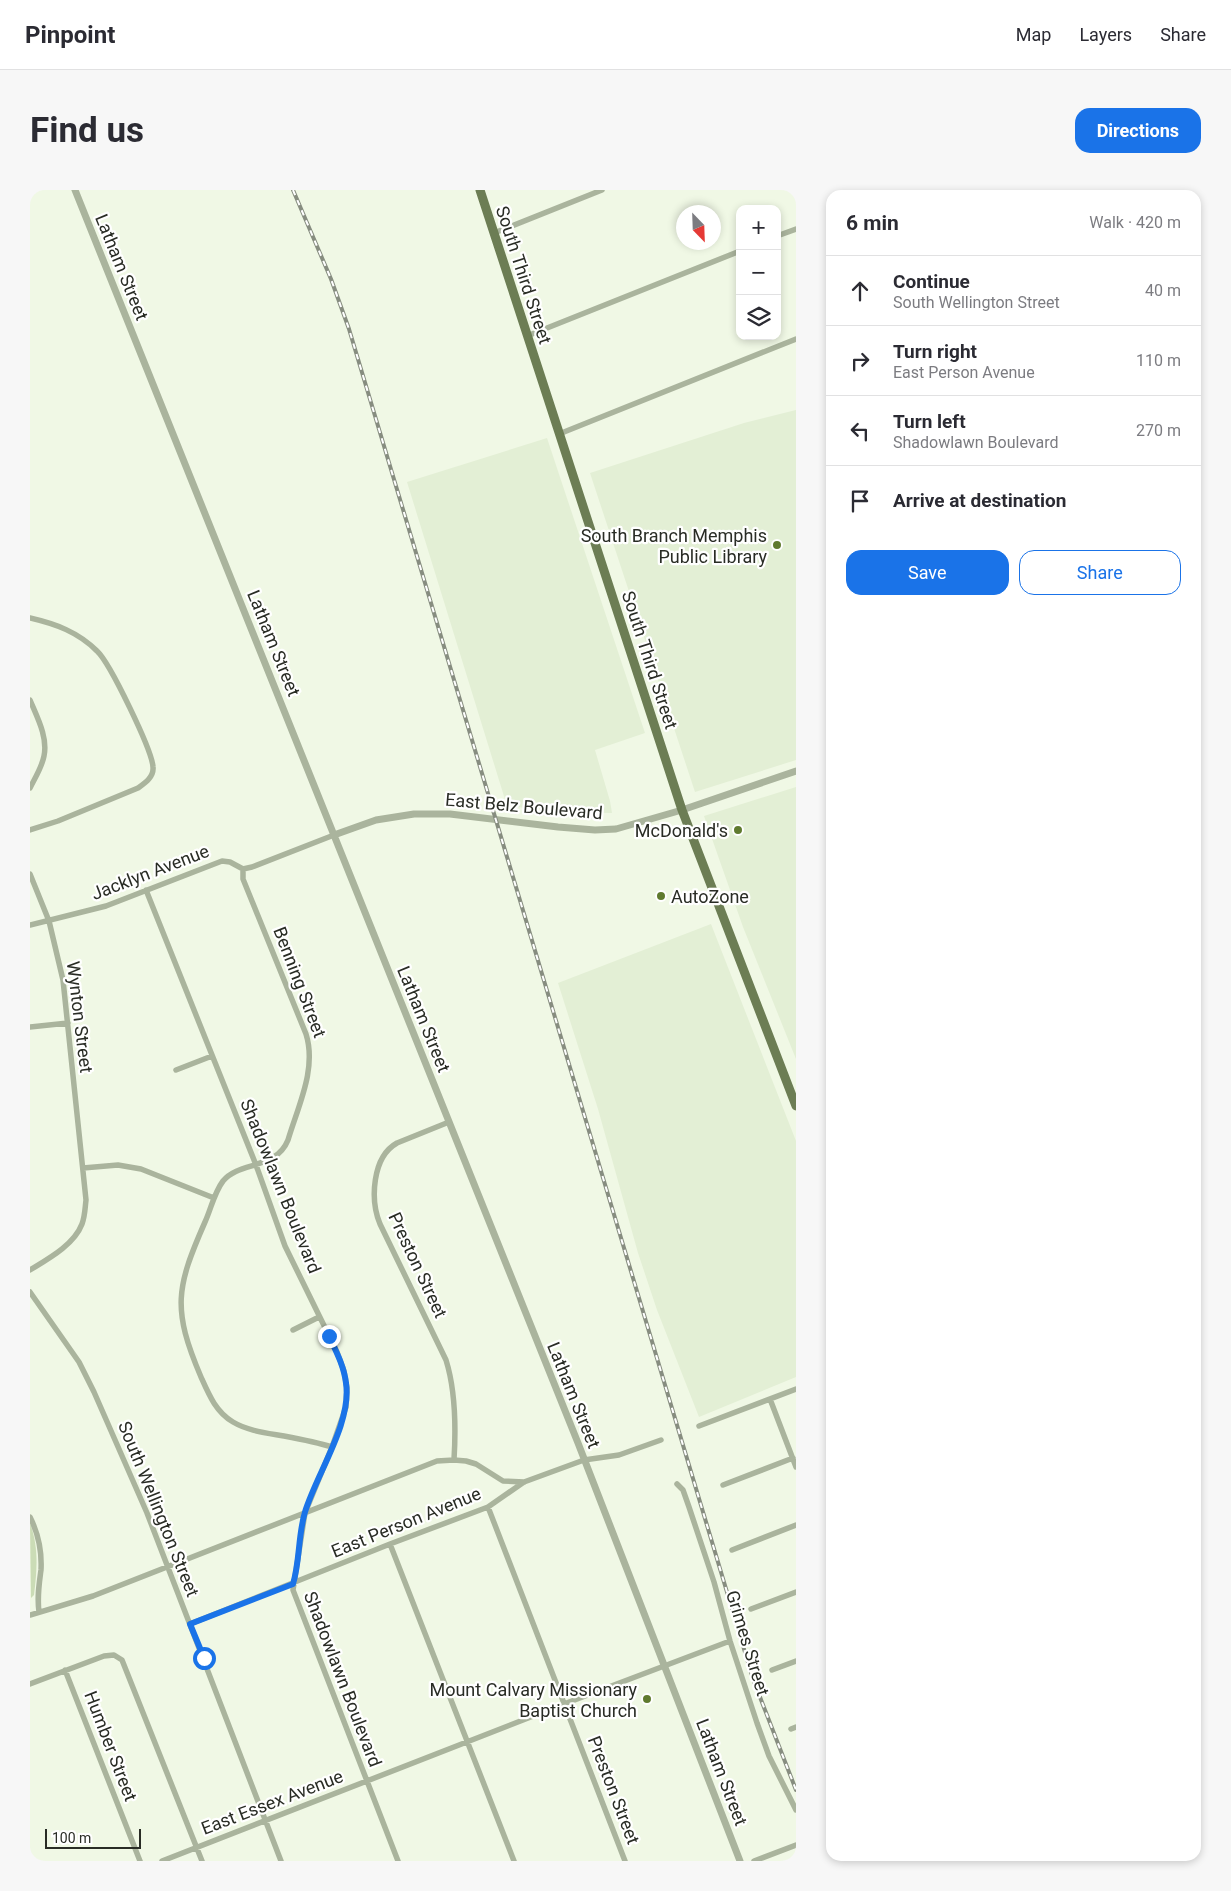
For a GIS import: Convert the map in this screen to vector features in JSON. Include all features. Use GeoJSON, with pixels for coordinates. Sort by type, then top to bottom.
{"type":"FeatureCollection","features":[{"type":"Feature","properties":{"kind":"main road","name":"South Third Street"},"geometry":{"type":"LineString","coordinates":[[480,190],[682,810],[796,1106]]}},
{"type":"Feature","properties":{"kind":"street","name":"Latham Street"},"geometry":{"type":"LineString","coordinates":[[75,190],[584,1460],[740,1861]]}},
{"type":"Feature","properties":{"kind":"street"},"geometry":{"type":"LineString","coordinates":[[494,233],[602,190]]}},
{"type":"Feature","properties":{"kind":"street"},"geometry":{"type":"LineString","coordinates":[[781,235],[796,229]]}},
{"type":"Feature","properties":{"kind":"street"},"geometry":{"type":"LineString","coordinates":[[527,336],[736,253]]}},
{"type":"Feature","properties":{"kind":"street"},"geometry":{"type":"LineString","coordinates":[[559,434],[796,339]]}},
{"type":"Feature","properties":{"kind":"street"},"geometry":{"type":"LineString","coordinates":[[30,618],[55,623],[81,636],[99,652],[113,673],[149,753],[153,769],[149,779],[138,788],[58,821],[30,830]]}},
{"type":"Feature","properties":{"kind":"street"},"geometry":{"type":"LineString","coordinates":[[30,700],[42,732],[45,755],[30,788]]}},
{"type":"Feature","properties":{"kind":"street","name":"East Belz Boulevard"},"geometry":{"type":"LineString","coordinates":[[334,835],[361,824],[414,814],[450,814],[558,827],[595,830],[616,829],[682,810],[796,771]]}},
{"type":"Feature","properties":{"kind":"street"},"geometry":{"type":"LineString","coordinates":[[242,869],[252,867],[334,835]]}},
{"type":"Feature","properties":{"kind":"street","name":"Jacklyn Avenue"},"geometry":{"type":"LineString","coordinates":[[30,925],[100,908],[222,861],[230,862],[242,869]]}},
{"type":"Feature","properties":{"kind":"street","name":"Benning Street"},"geometry":{"type":"LineString","coordinates":[[242,869],[243,880],[304,1028],[310,1056],[308,1073],[287,1144],[281,1152],[273,1158],[227,1177],[214,1198],[186,1269],[180,1301],[181,1319],[186,1341],[210,1397],[217,1408],[228,1419],[246,1428],[332,1447]]}},
{"type":"Feature","properties":{"kind":"street","name":"Wynton Street"},"geometry":{"type":"LineString","coordinates":[[30,874],[49,920],[63,977],[86,1200],[80,1228],[64,1246],[30,1270]]}},
{"type":"Feature","properties":{"kind":"street","name":"Shadowlawn Boulevard"},"geometry":{"type":"LineString","coordinates":[[146,890],[256,1165],[285,1246],[341,1362],[347,1388],[347,1401],[332,1447],[305,1513],[293,1590],[398,1861]]}},
{"type":"Feature","properties":{"kind":"street"},"geometry":{"type":"LineString","coordinates":[[30,1027],[68,1023]]}},
{"type":"Feature","properties":{"kind":"street"},"geometry":{"type":"LineString","coordinates":[[176,1070],[212,1056]]}},
{"type":"Feature","properties":{"kind":"street","name":"Preston Street"},"geometry":{"type":"LineString","coordinates":[[449,1122],[397,1143],[390,1148],[380,1166],[374,1194],[375,1211],[380,1224],[446,1360],[451,1378],[454,1402],[454,1460]]}},
{"type":"Feature","properties":{"kind":"street"},"geometry":{"type":"LineString","coordinates":[[83,1168],[118,1166],[141,1168],[214,1198]]}},
{"type":"Feature","properties":{"kind":"street","name":"South Wellington Street"},"geometry":{"type":"LineString","coordinates":[[30,1292],[87,1375],[144,1506],[281,1861]]}},
{"type":"Feature","properties":{"kind":"street"},"geometry":{"type":"LineString","coordinates":[[293,1330],[319,1317]]}},
{"type":"Feature","properties":{"kind":"street"},"geometry":{"type":"LineString","coordinates":[[699,1426],[796,1389]]}},
{"type":"Feature","properties":{"kind":"street"},"geometry":{"type":"LineString","coordinates":[[770,1399],[796,1467]]}},
{"type":"Feature","properties":{"kind":"street","name":"East Person Avenue"},"geometry":{"type":"LineString","coordinates":[[190,1624],[488,1507],[524,1482],[584,1460],[619,1454],[661,1440]]}},
{"type":"Feature","properties":{"kind":"street"},"geometry":{"type":"LineString","coordinates":[[723,1485],[793,1458]]}},
{"type":"Feature","properties":{"kind":"street"},"geometry":{"type":"LineString","coordinates":[[30,1615],[93,1596],[438,1461],[454,1460],[476,1464],[503,1481],[524,1482]]}},
{"type":"Feature","properties":{"kind":"street","name":"Grimes Street"},"geometry":{"type":"LineString","coordinates":[[677,1484],[683,1490],[689,1506],[714,1582],[730,1641],[769,1756],[796,1810]]}},
{"type":"Feature","properties":{"kind":"street","name":"Preston Street"},"geometry":{"type":"LineString","coordinates":[[488,1507],[625,1861]]}},
{"type":"Feature","properties":{"kind":"street"},"geometry":{"type":"LineString","coordinates":[[30,1517],[40,1549],[41,1568],[37,1598],[39,1612]]}},
{"type":"Feature","properties":{"kind":"street"},"geometry":{"type":"LineString","coordinates":[[732,1550],[796,1525]]}},
{"type":"Feature","properties":{"kind":"street"},"geometry":{"type":"LineString","coordinates":[[390,1544],[514,1861]]}},
{"type":"Feature","properties":{"kind":"street"},"geometry":{"type":"LineString","coordinates":[[751,1609],[796,1592]]}},
{"type":"Feature","properties":{"kind":"street","name":"East Essex Avenue"},"geometry":{"type":"LineString","coordinates":[[162,1861],[730,1641]]}},
{"type":"Feature","properties":{"kind":"street"},"geometry":{"type":"LineString","coordinates":[[30,1684],[110,1654],[118,1656],[122,1660],[202,1861]]}},
{"type":"Feature","properties":{"kind":"street"},"geometry":{"type":"LineString","coordinates":[[772,1670],[796,1661]]}},
{"type":"Feature","properties":{"kind":"street","name":"Humber Street"},"geometry":{"type":"LineString","coordinates":[[65,1670],[140,1861]]}},
{"type":"Feature","properties":{"kind":"street"},"geometry":{"type":"LineString","coordinates":[[754,1861],[796,1845]]}},
{"type":"Feature","properties":{"kind":"shaded area"},"geometry":{"type":"Polygon","coordinates":[[[796,410],[796,760],[695,792],[590,473],[744,423],[796,410]]]}},
{"type":"Feature","properties":{"kind":"shaded area"},"geometry":{"type":"Polygon","coordinates":[[[547,438],[645,733],[595,750],[612,813],[562,812],[507,806],[407,482],[547,438]]]}},
{"type":"Feature","properties":{"kind":"shaded area"},"geometry":{"type":"Polygon","coordinates":[[[796,787],[796,1059],[743,927],[704,816],[796,787]]]}},
{"type":"Feature","properties":{"kind":"shaded area"},"geometry":{"type":"Polygon","coordinates":[[[711,924],[796,1141],[796,1377],[699,1417],[657,1310],[638,1253],[598,1109],[558,983],[711,924]]]}},
{"type":"Feature","properties":{"kind":"shaded area"},"geometry":{"type":"Polygon","coordinates":[[[30,1523],[35,1541],[36,1559],[34,1595],[31,1598],[30,1523]]]}},
{"type":"Feature","properties":{"kind":"railway"},"geometry":{"type":"LineString","coordinates":[[293,190],[331,279],[349,329],[753,1679],[796,1790]]}},
{"type":"Feature","properties":{"kind":"place","name":"South Branch Memphis Public Library"},"geometry":{"type":"Point","coordinates":[777,545]}},
{"type":"Feature","properties":{"kind":"place","name":"McDonald's"},"geometry":{"type":"Point","coordinates":[738,830]}},
{"type":"Feature","properties":{"kind":"place","name":"AutoZone"},"geometry":{"type":"Point","coordinates":[661,896]}},
{"type":"Feature","properties":{"kind":"place","name":"Mount Calvary Missionary Baptist Church"},"geometry":{"type":"Point","coordinates":[647,1699]}},
{"type":"Feature","properties":{"kind":"route"},"geometry":{"type":"LineString","coordinates":[[204,1658],[190,1624],[293,1584],[305,1513],[332,1447],[347,1401],[344,1371],[329,1336]]}}]}
